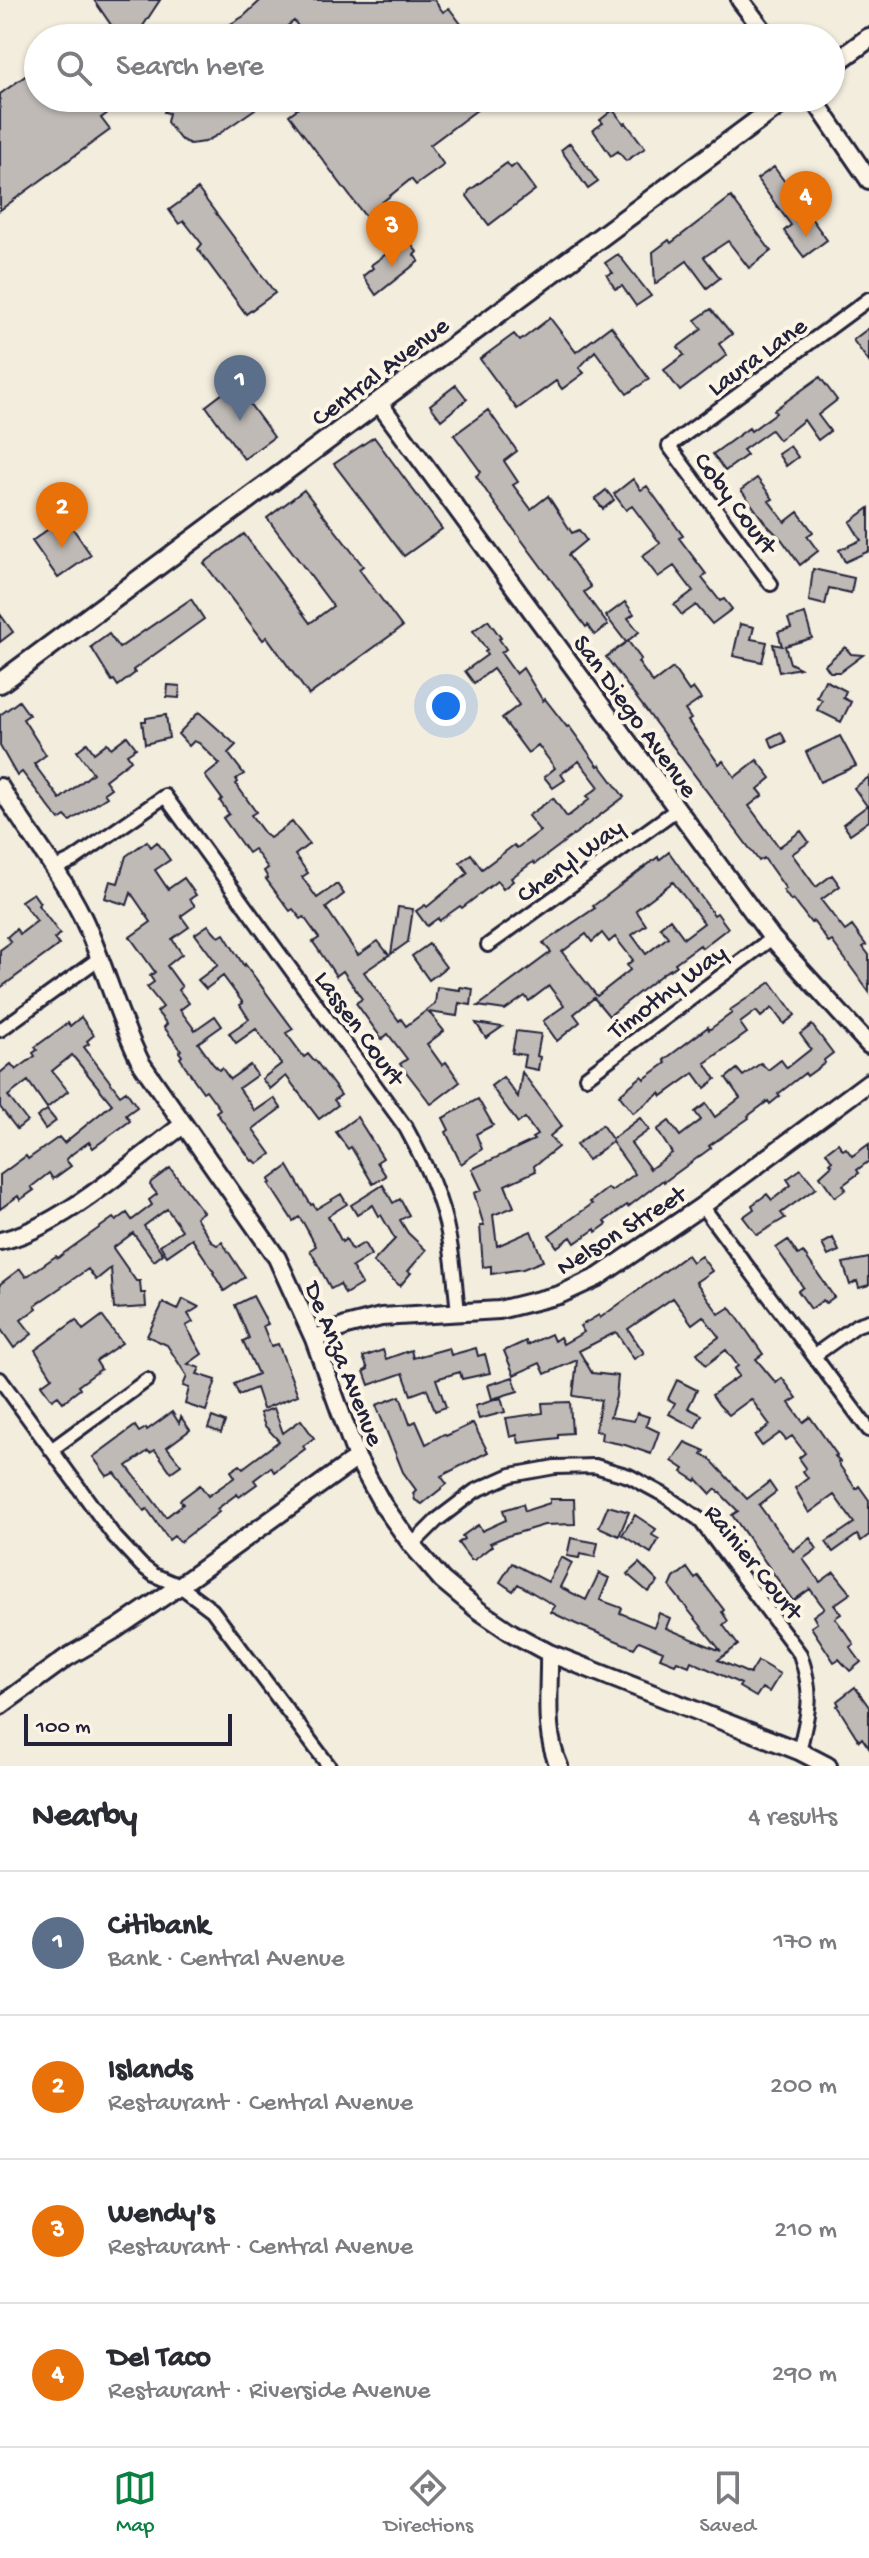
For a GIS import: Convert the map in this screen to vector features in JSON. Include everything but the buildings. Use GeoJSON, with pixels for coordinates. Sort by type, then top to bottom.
{"type":"FeatureCollection","features":[{"type":"Feature","properties":{"kind":"main road"},"geometry":{"type":"LineString","coordinates":[[845,56],[869,38]]}},
{"type":"Feature","properties":{"kind":"main road","name":"Central Avenue"},"geometry":{"type":"LineString","coordinates":[[0,683],[769,112]]}},
{"type":"Feature","properties":{"kind":"street"},"geometry":{"type":"LineString","coordinates":[[740,0],[758,24]]}},
{"type":"Feature","properties":{"kind":"street"},"geometry":{"type":"LineString","coordinates":[[823,112],[869,180]]}},
{"type":"Feature","properties":{"kind":"street","name":"Laura Lane"},"geometry":{"type":"LineString","coordinates":[[669,446],[869,299]]}},
{"type":"Feature","properties":{"kind":"street","name":"San Diego Avenue"},"geometry":{"type":"LineString","coordinates":[[379,403],[772,938],[869,1045]]}},
{"type":"Feature","properties":{"kind":"street","name":"Coby Court"},"geometry":{"type":"LineString","coordinates":[[669,446],[771,584]]}},
{"type":"Feature","properties":{"kind":"street","name":"De Anza Avenue"},"geometry":{"type":"LineString","coordinates":[[0,787],[77,907],[101,957],[129,1039],[141,1063],[277,1258],[314,1339],[357,1458],[383,1505],[412,1545],[442,1580],[478,1610],[549,1653],[799,1751],[828,1766]]}},
{"type":"Feature","properties":{"kind":"street","name":"Lassen Court"},"geometry":{"type":"LineString","coordinates":[[54,869],[73,860],[166,791],[406,1128],[427,1167],[440,1203],[449,1238],[458,1312]]}},
{"type":"Feature","properties":{"kind":"street","name":"Cheryl Way"},"geometry":{"type":"LineString","coordinates":[[488,945],[676,810]]}},
{"type":"Feature","properties":{"kind":"street","name":"Timothy Way"},"geometry":{"type":"LineString","coordinates":[[586,1077],[772,938]]}},
{"type":"Feature","properties":{"kind":"street"},"geometry":{"type":"LineString","coordinates":[[0,1030],[101,957]]}},
{"type":"Feature","properties":{"kind":"street","name":"Nelson Street"},"geometry":{"type":"LineString","coordinates":[[314,1339],[381,1317],[499,1310],[559,1295],[598,1277],[702,1206],[869,1082]]}},
{"type":"Feature","properties":{"kind":"street"},"geometry":{"type":"LineString","coordinates":[[0,1241],[29,1232],[53,1219],[183,1125]]}},
{"type":"Feature","properties":{"kind":"street"},"geometry":{"type":"LineString","coordinates":[[702,1206],[869,1430]]}},
{"type":"Feature","properties":{"kind":"street"},"geometry":{"type":"LineString","coordinates":[[815,1355],[857,1325],[869,1321]]}},
{"type":"Feature","properties":{"kind":"street"},"geometry":{"type":"LineString","coordinates":[[0,1379],[114,1536],[142,1566],[180,1586],[212,1610],[329,1766]]}},
{"type":"Feature","properties":{"kind":"street"},"geometry":{"type":"LineString","coordinates":[[51,1450],[147,1380]]}},
{"type":"Feature","properties":{"kind":"street"},"geometry":{"type":"LineString","coordinates":[[0,1706],[66,1658],[180,1586],[357,1458]]}},
{"type":"Feature","properties":{"kind":"street","name":"Rainier Court"},"geometry":{"type":"LineString","coordinates":[[412,1545],[437,1520],[475,1491],[511,1475],[555,1467],[595,1466],[629,1476],[699,1519],[800,1654],[809,1678],[810,1706],[799,1751]]}},
{"type":"Feature","properties":{"kind":"street"},"geometry":{"type":"LineString","coordinates":[[549,1653],[550,1726],[553,1754],[559,1766]]}},
{"type":"Feature","properties":{"kind":"place","name":"Del Taco"},"geometry":{"type":"Point","coordinates":[806,237]}},
{"type":"Feature","properties":{"kind":"place","name":"Wendy's"},"geometry":{"type":"Point","coordinates":[392,267]}},
{"type":"Feature","properties":{"kind":"place","name":"Citibank"},"geometry":{"type":"Point","coordinates":[240,421]}},
{"type":"Feature","properties":{"kind":"place","name":"Islands"},"geometry":{"type":"Point","coordinates":[62,548]}}]}
